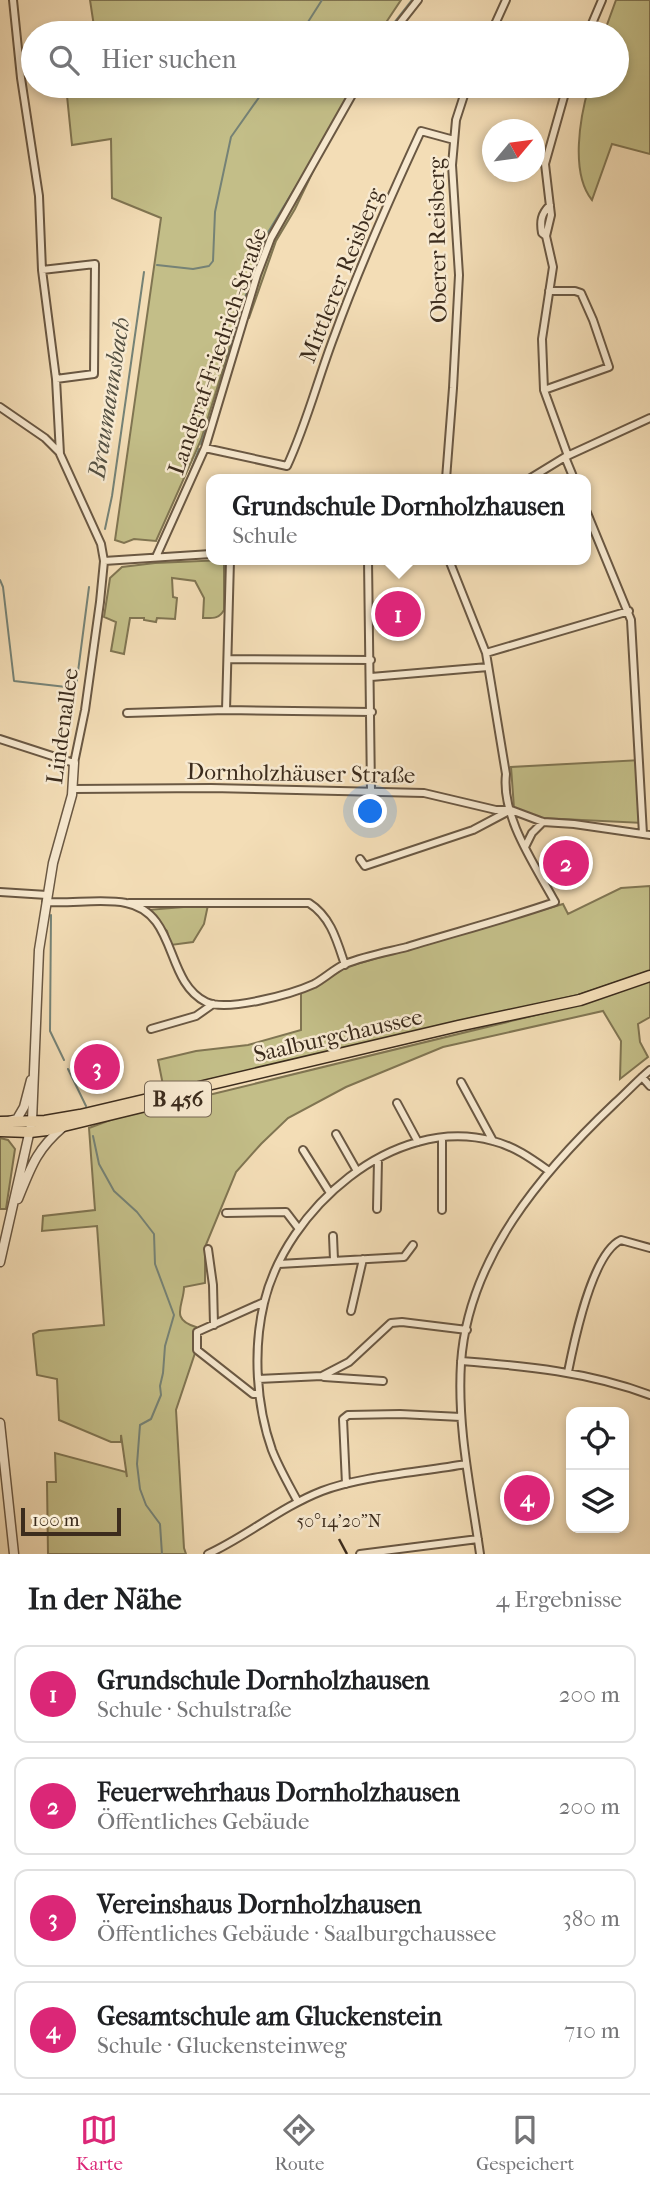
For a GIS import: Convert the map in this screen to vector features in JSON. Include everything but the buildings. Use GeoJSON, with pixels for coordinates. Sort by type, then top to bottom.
{"type":"FeatureCollection","features":[{"type":"Feature","properties":{"kind":"main road","name":"Saalburgchaussee"},"geometry":{"type":"LineString","coordinates":[[31,1127],[580,1000],[650,976]]}},
{"type":"Feature","properties":{"kind":"main road","name":"B 456"},"geometry":{"type":"LineString","coordinates":[[0,1130],[63,1127],[252,1080],[292,1065]]}},
{"type":"Feature","properties":{"kind":"main road","name":"B 456"},"geometry":{"type":"LineString","coordinates":[[4,1122],[31,1127]]}},
{"type":"Feature","properties":{"kind":"street"},"geometry":{"type":"LineString","coordinates":[[13,0],[21,78]]}},
{"type":"Feature","properties":{"kind":"street"},"geometry":{"type":"LineString","coordinates":[[401,21],[418,0]]}},
{"type":"Feature","properties":{"kind":"street"},"geometry":{"type":"LineString","coordinates":[[496,21],[506,0]]}},
{"type":"Feature","properties":{"kind":"street"},"geometry":{"type":"LineString","coordinates":[[593,21],[602,0]]}},
{"type":"Feature","properties":{"kind":"street"},"geometry":{"type":"LineString","coordinates":[[24,98],[39,196],[42,270],[56,379],[61,454],[101,544],[104,561],[206,554]]}},
{"type":"Feature","properties":{"kind":"street","name":"Landgraf-Friedrich-Straße"},"geometry":{"type":"LineString","coordinates":[[156,557],[205,448],[257,275],[271,238],[350,98]]}},
{"type":"Feature","properties":{"kind":"street","name":"Oberer Reisberg"},"geometry":{"type":"LineString","coordinates":[[446,474],[459,275],[453,195],[454,140],[456,120],[463,98]]}},
{"type":"Feature","properties":{"kind":"street"},"geometry":{"type":"LineString","coordinates":[[563,98],[547,152],[545,173],[550,205],[541,216],[541,229],[546,236],[553,267],[542,338],[544,390],[572,474]]}},
{"type":"Feature","properties":{"kind":"street","name":"Mittlerer Reisberg"},"geometry":{"type":"LineString","coordinates":[[205,448],[287,466],[299,441],[359,268],[421,131],[454,140]]}},
{"type":"Feature","properties":{"kind":"street"},"geometry":{"type":"LineString","coordinates":[[42,270],[95,264],[94,374],[56,379]]}},
{"type":"Feature","properties":{"kind":"street"},"geometry":{"type":"LineString","coordinates":[[544,390],[609,367],[581,293],[549,291]]}},
{"type":"Feature","properties":{"kind":"street"},"geometry":{"type":"LineString","coordinates":[[0,407],[45,438],[61,454]]}},
{"type":"Feature","properties":{"kind":"street"},"geometry":{"type":"LineString","coordinates":[[537,474],[566,456],[650,418]]}},
{"type":"Feature","properties":{"kind":"street"},"geometry":{"type":"LineString","coordinates":[[591,522],[629,611],[646,835]]}},
{"type":"Feature","properties":{"kind":"street","name":"Lindenallee"},"geometry":{"type":"LineString","coordinates":[[8,1224],[31,1127],[39,950],[53,863],[73,789],[74,763],[85,710],[104,561]]}},
{"type":"Feature","properties":{"kind":"street"},"geometry":{"type":"LineString","coordinates":[[226,710],[230,565]]}},
{"type":"Feature","properties":{"kind":"street"},"geometry":{"type":"LineString","coordinates":[[368,565],[371,791]]}},
{"type":"Feature","properties":{"kind":"street"},"geometry":{"type":"LineString","coordinates":[[126,903],[141,909],[155,920],[166,934],[183,980],[194,995],[214,1004],[227,1006],[298,990],[345,964],[555,902],[525,847],[504,789],[506,774],[486,653],[451,565]]}},
{"type":"Feature","properties":{"kind":"street"},"geometry":{"type":"LineString","coordinates":[[486,653],[629,611]]}},
{"type":"Feature","properties":{"kind":"street"},"geometry":{"type":"LineString","coordinates":[[228,659],[370,660]]}},
{"type":"Feature","properties":{"kind":"street"},"geometry":{"type":"LineString","coordinates":[[371,677],[488,667]]}},
{"type":"Feature","properties":{"kind":"street"},"geometry":{"type":"LineString","coordinates":[[127,713],[226,710],[372,712]]}},
{"type":"Feature","properties":{"kind":"street"},"geometry":{"type":"LineString","coordinates":[[0,739],[74,763]]}},
{"type":"Feature","properties":{"kind":"street","name":"Dornholzhäuser Straße"},"geometry":{"type":"LineString","coordinates":[[73,789],[424,793],[496,810],[511,810],[543,822],[646,835]]}},
{"type":"Feature","properties":{"kind":"street"},"geometry":{"type":"LineString","coordinates":[[360,859],[365,866],[473,830],[511,810]]}},
{"type":"Feature","properties":{"kind":"street"},"geometry":{"type":"LineString","coordinates":[[525,847],[532,833],[543,822]]}},
{"type":"Feature","properties":{"kind":"street"},"geometry":{"type":"LineString","coordinates":[[0,892],[126,903],[309,903],[323,914],[333,929],[345,964]]}},
{"type":"Feature","properties":{"kind":"street"},"geometry":{"type":"LineString","coordinates":[[151,1030],[196,1016],[214,1004]]}},
{"type":"Feature","properties":{"kind":"street"},"geometry":{"type":"LineString","coordinates":[[480,1554],[461,1417],[461,1362],[480,1280],[499,1242],[549,1171],[590,1126],[650,1070]]}},
{"type":"Feature","properties":{"kind":"street"},"geometry":{"type":"LineString","coordinates":[[4,1122],[17,1119],[22,1111],[34,1074]]}},
{"type":"Feature","properties":{"kind":"street"},"geometry":{"type":"LineString","coordinates":[[642,1077],[650,1086]]}},
{"type":"Feature","properties":{"kind":"street"},"geometry":{"type":"LineString","coordinates":[[461,1082],[493,1141]]}},
{"type":"Feature","properties":{"kind":"street"},"geometry":{"type":"LineString","coordinates":[[397,1103],[418,1142]]}},
{"type":"Feature","properties":{"kind":"street"},"geometry":{"type":"LineString","coordinates":[[0,1262],[8,1224],[36,1156],[45,1143],[63,1127]]}},
{"type":"Feature","properties":{"kind":"street"},"geometry":{"type":"LineString","coordinates":[[336,1134],[357,1171]]}},
{"type":"Feature","properties":{"kind":"street"},"geometry":{"type":"LineString","coordinates":[[298,1502],[271,1448],[259,1394],[258,1348],[264,1302],[279,1264],[299,1229],[330,1193],[357,1171],[418,1142],[442,1138],[493,1141],[512,1148],[549,1171]]}},
{"type":"Feature","properties":{"kind":"street"},"geometry":{"type":"LineString","coordinates":[[442,1138],[442,1210]]}},
{"type":"Feature","properties":{"kind":"street"},"geometry":{"type":"LineString","coordinates":[[303,1150],[330,1193]]}},
{"type":"Feature","properties":{"kind":"street"},"geometry":{"type":"LineString","coordinates":[[377,1209],[378,1159]]}},
{"type":"Feature","properties":{"kind":"street"},"geometry":{"type":"LineString","coordinates":[[226,1213],[286,1212],[299,1229]]}},
{"type":"Feature","properties":{"kind":"street"},"geometry":{"type":"LineString","coordinates":[[333,1236],[334,1260]]}},
{"type":"Feature","properties":{"kind":"street"},"geometry":{"type":"LineString","coordinates":[[568,1372],[577,1326],[608,1249],[621,1240],[650,1248]]}},
{"type":"Feature","properties":{"kind":"street"},"geometry":{"type":"LineString","coordinates":[[279,1264],[404,1256],[413,1245]]}},
{"type":"Feature","properties":{"kind":"street"},"geometry":{"type":"LineString","coordinates":[[208,1249],[213,1285],[214,1325]]}},
{"type":"Feature","properties":{"kind":"street"},"geometry":{"type":"LineString","coordinates":[[351,1311],[363,1259]]}},
{"type":"Feature","properties":{"kind":"street"},"geometry":{"type":"LineString","coordinates":[[259,1394],[253,1394],[197,1350],[197,1332],[264,1302]]}},
{"type":"Feature","properties":{"kind":"street"},"geometry":{"type":"LineString","coordinates":[[322,1377],[349,1362],[391,1323],[467,1330]]}},
{"type":"Feature","properties":{"kind":"street"},"geometry":{"type":"LineString","coordinates":[[461,1362],[568,1372],[608,1381],[650,1395]]}},
{"type":"Feature","properties":{"kind":"street"},"geometry":{"type":"LineString","coordinates":[[258,1379],[322,1377],[383,1381]]}},
{"type":"Feature","properties":{"kind":"street"},"geometry":{"type":"LineString","coordinates":[[346,1484],[343,1419],[348,1415],[461,1417]]}},
{"type":"Feature","properties":{"kind":"street"},"geometry":{"type":"LineString","coordinates":[[0,1423],[14,1554]]}},
{"type":"Feature","properties":{"kind":"street"},"geometry":{"type":"LineString","coordinates":[[208,1554],[323,1490],[466,1464]]}},
{"type":"Feature","properties":{"kind":"street"},"geometry":{"type":"LineString","coordinates":[[360,1554],[478,1539]]}},
{"type":"Feature","properties":{"kind":"shaded area"},"geometry":{"type":"Polygon","coordinates":[[[90,0],[401,0],[387,21],[93,21],[90,0]]]}},
{"type":"Feature","properties":{"kind":"shaded area"},"geometry":{"type":"Polygon","coordinates":[[[616,0],[650,0],[650,154],[612,144],[592,200],[585,189],[579,160],[580,129],[586,98],[629,98],[629,21],[608,21],[616,0]]]}},
{"type":"Feature","properties":{"kind":"shaded area"},"geometry":{"type":"Polygon","coordinates":[[[67,98],[348,98],[295,209],[276,241],[249,318],[238,321],[201,440],[156,541],[134,539],[124,543],[115,540],[161,218],[112,198],[111,139],[72,145],[67,98]]]}},
{"type":"Feature","properties":{"kind":"shaded area"},"geometry":{"type":"Polygon","coordinates":[[[206,561],[206,565],[224,565],[224,610],[213,618],[203,618],[204,598],[195,581],[172,578],[173,597],[177,598],[175,619],[157,618],[156,622],[144,618],[130,618],[124,654],[111,651],[116,622],[104,617],[110,578],[122,567],[206,561]]]}},
{"type":"Feature","properties":{"kind":"shaded area"},"geometry":{"type":"Polygon","coordinates":[[[641,760],[643,823],[541,818],[514,808],[511,767],[641,760]]]}},
{"type":"Feature","properties":{"kind":"shaded area"},"geometry":{"type":"Polygon","coordinates":[[[650,886],[650,971],[578,995],[164,1090],[158,1060],[196,1051],[248,1045],[301,1030],[301,991],[315,987],[346,967],[563,904],[568,914],[621,888],[650,886]]]}},
{"type":"Feature","properties":{"kind":"shaded area"},"geometry":{"type":"Polygon","coordinates":[[[208,905],[204,924],[193,942],[171,945],[167,931],[147,910],[208,905]]]}},
{"type":"Feature","properties":{"kind":"shaded area"},"geometry":{"type":"Polygon","coordinates":[[[650,981],[650,1017],[638,1024],[640,1042],[648,1057],[620,1079],[621,1041],[603,1011],[443,1047],[346,1087],[288,1118],[236,1172],[205,1247],[205,1283],[184,1287],[180,1316],[196,1327],[196,1350],[176,1410],[186,1554],[48,1554],[47,1482],[56,1482],[55,1453],[126,1472],[127,1477],[121,1435],[121,1442],[111,1442],[59,1420],[57,1379],[37,1375],[33,1334],[39,1331],[104,1325],[97,1226],[42,1231],[43,1216],[95,1210],[89,1128],[184,1101],[581,1004],[650,981]]]}},
{"type":"Feature","properties":{"kind":"shaded area"},"geometry":{"type":"Polygon","coordinates":[[[0,1138],[8,1140],[15,1149],[6,1209],[0,1209],[0,1138]]]}},
{"type":"Feature","properties":{"kind":"waterway","name":"Braumannsbach"},"geometry":{"type":"LineString","coordinates":[[309,21],[322,0]]}},
{"type":"Feature","properties":{"kind":"waterway"},"geometry":{"type":"LineString","coordinates":[[395,21],[412,0]]}},
{"type":"Feature","properties":{"kind":"waterway","name":"Braumannsbach"},"geometry":{"type":"LineString","coordinates":[[157,265],[193,269],[209,266],[213,261],[215,212],[231,137],[259,98]]}},
{"type":"Feature","properties":{"kind":"waterway"},"geometry":{"type":"LineString","coordinates":[[318,149],[346,98]]}},
{"type":"Feature","properties":{"kind":"waterway"},"geometry":{"type":"LineString","coordinates":[[251,280],[267,234],[303,175]]}},
{"type":"Feature","properties":{"kind":"waterway","name":"Braumannsbach"},"geometry":{"type":"LineString","coordinates":[[105,529],[144,272]]}},
{"type":"Feature","properties":{"kind":"waterway"},"geometry":{"type":"LineString","coordinates":[[201,444],[249,284]]}},
{"type":"Feature","properties":{"kind":"waterway"},"geometry":{"type":"LineString","coordinates":[[187,480],[199,449]]}},
{"type":"Feature","properties":{"kind":"waterway"},"geometry":{"type":"LineString","coordinates":[[158,543],[162,536]]}},
{"type":"Feature","properties":{"kind":"waterway"},"geometry":{"type":"LineString","coordinates":[[0,580],[14,681],[75,688],[68,733]]}},
{"type":"Feature","properties":{"kind":"waterway","name":"Braumannsbach"},"geometry":{"type":"LineString","coordinates":[[76,687],[89,587]]}},
{"type":"Feature","properties":{"kind":"waterway"},"geometry":{"type":"LineString","coordinates":[[51,915],[50,1031],[64,1060]]}},
{"type":"Feature","properties":{"kind":"waterway"},"geometry":{"type":"LineString","coordinates":[[68,1069],[86,1106]]}},
{"type":"Feature","properties":{"kind":"waterway"},"geometry":{"type":"LineString","coordinates":[[93,1136],[99,1164],[114,1191],[137,1212],[154,1234],[155,1264],[174,1315],[165,1346],[161,1395],[151,1419],[140,1425],[137,1464],[140,1489],[146,1505],[160,1524],[162,1554]]}},
{"type":"Feature","properties":{"kind":"place","name":"Grundschule Dornholzhausen"},"geometry":{"type":"Point","coordinates":[398,614]}},
{"type":"Feature","properties":{"kind":"place","name":"Feuerwehrhaus Dornholzhausen"},"geometry":{"type":"Point","coordinates":[566,863]}},
{"type":"Feature","properties":{"kind":"place","name":"Vereinshaus Dornholzhausen"},"geometry":{"type":"Point","coordinates":[97,1067]}},
{"type":"Feature","properties":{"kind":"place","name":"Gesamtschule am Gluckenstein"},"geometry":{"type":"Point","coordinates":[527,1498]}}]}
